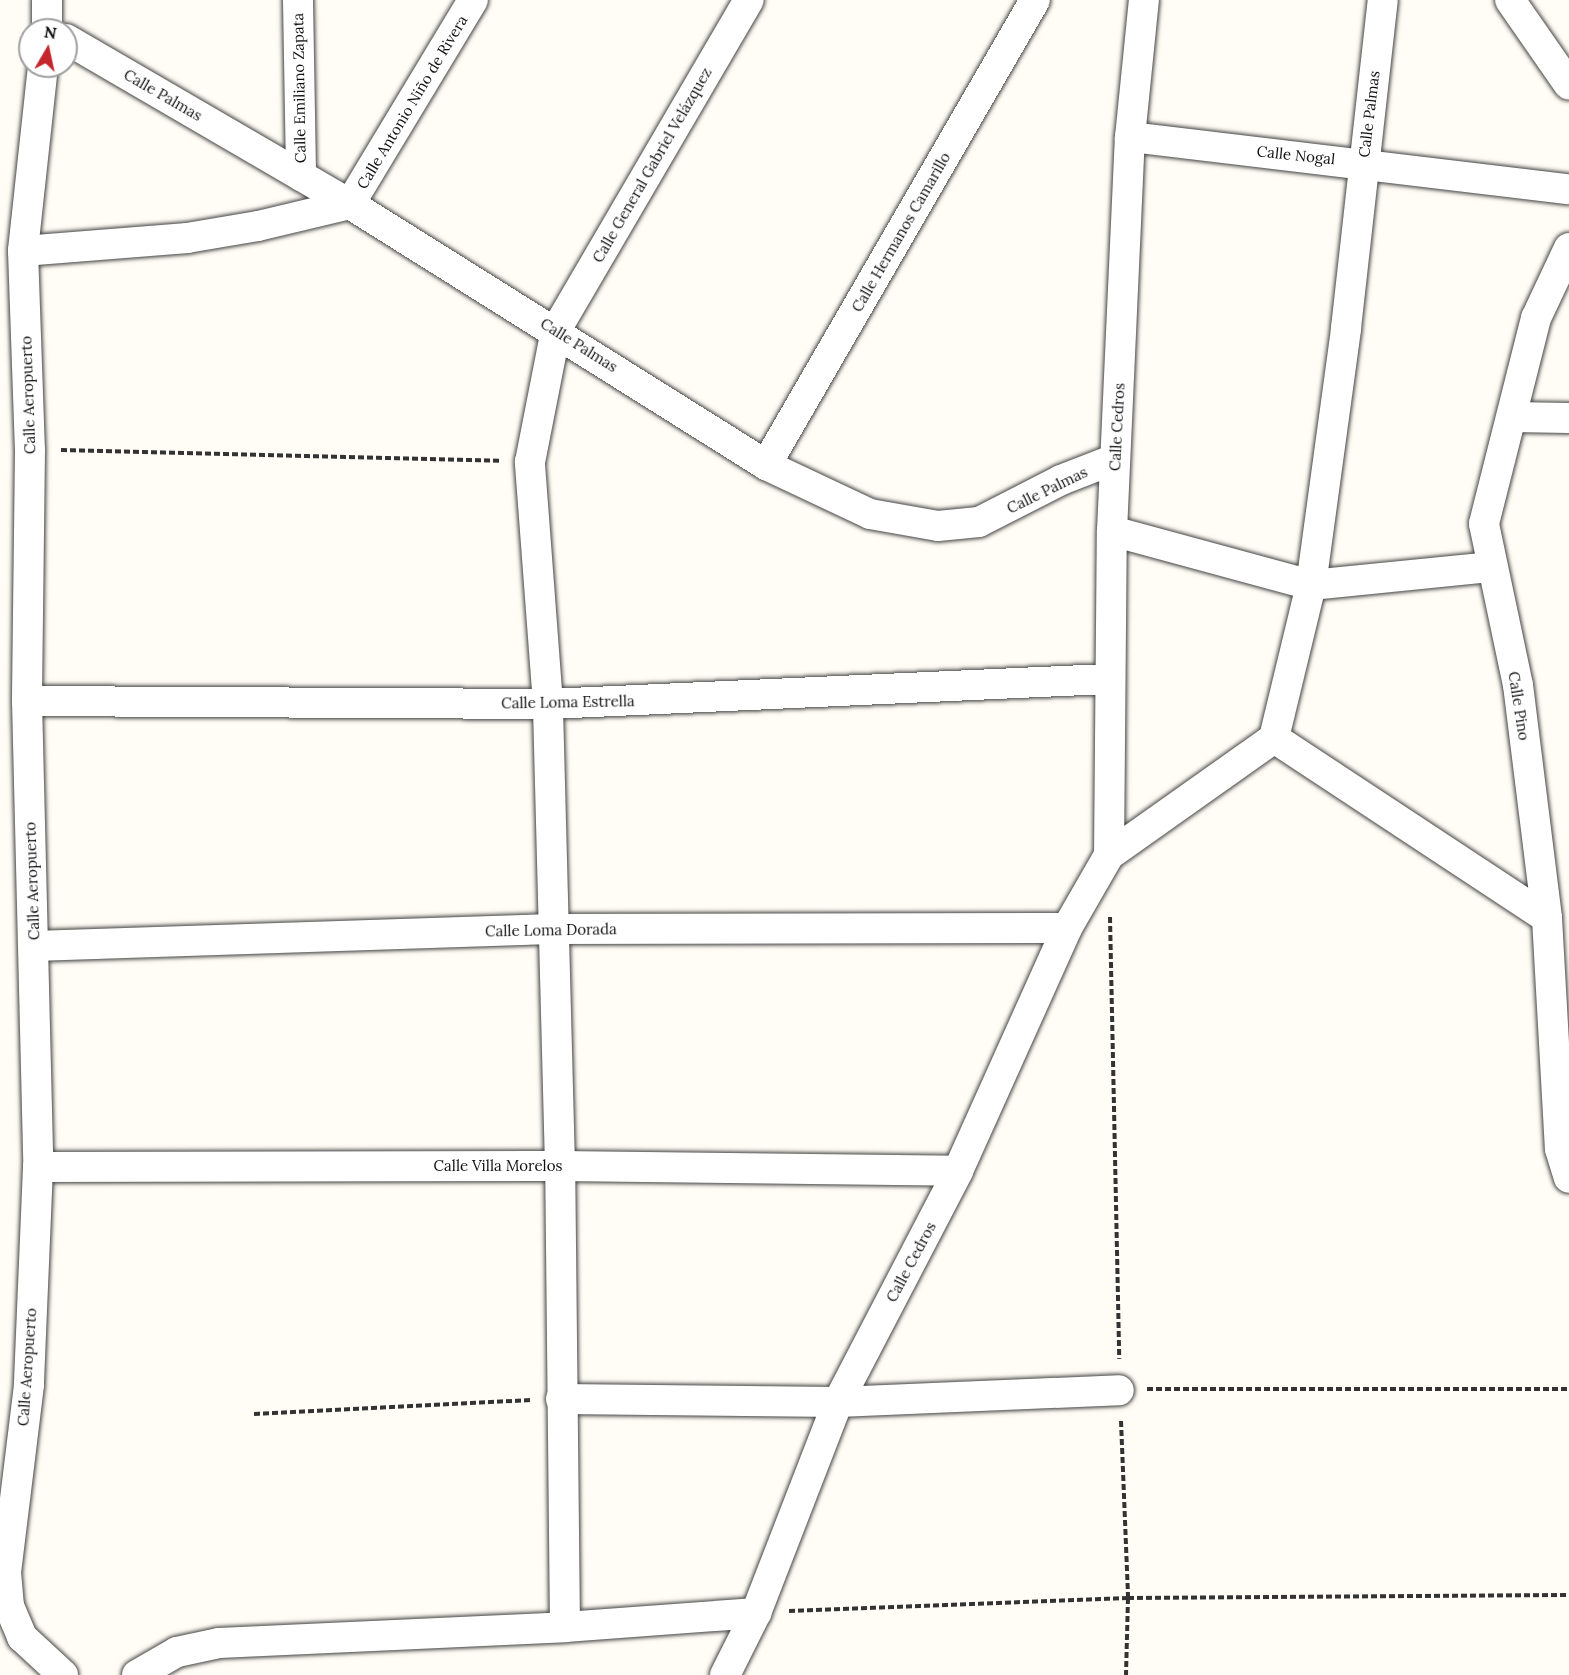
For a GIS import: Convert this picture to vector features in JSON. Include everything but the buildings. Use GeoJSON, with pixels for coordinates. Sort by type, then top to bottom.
{"type":"FeatureCollection","features":[{"type":"Feature","properties":{"kind":"street","name":"Calle Emiliano Zapata"},"geometry":{"type":"LineString","coordinates":[[298,0],[301,176]]}},
{"type":"Feature","properties":{"kind":"street","name":"Calle Antonio Niño de Rivera"},"geometry":{"type":"LineString","coordinates":[[350,204],[473,0]]}},
{"type":"Feature","properties":{"kind":"street","name":"Calle General Gabriel Velázquez"},"geometry":{"type":"LineString","coordinates":[[566,1627],[561,1399],[560,1166],[548,704],[530,462],[556,330],[749,0]]}},
{"type":"Feature","properties":{"kind":"street","name":"Calle Hermanos Camarillo"},"geometry":{"type":"LineString","coordinates":[[766,465],[1035,0]]}},
{"type":"Feature","properties":{"kind":"street","name":"Calle Cedros"},"geometry":{"type":"LineString","coordinates":[[725,1675],[756,1613],[838,1402],[958,1171],[1067,928],[1109,855],[1108,679],[1112,531],[1130,137],[1144,0]]}},
{"type":"Feature","properties":{"kind":"street","name":"Calle Palmas"},"geometry":{"type":"LineString","coordinates":[[1274,738],[1311,585],[1346,328],[1383,0]]}},
{"type":"Feature","properties":{"kind":"street"},"geometry":{"type":"LineString","coordinates":[[1510,0],[1569,85]]}},
{"type":"Feature","properties":{"kind":"street","name":"Calle Palmas"},"geometry":{"type":"LineString","coordinates":[[78,42],[556,330],[766,465],[870,514],[938,526],[979,522],[1061,480],[1115,459]]}},
{"type":"Feature","properties":{"kind":"street","name":"Calle Aeropuerto"},"geometry":{"type":"LineString","coordinates":[[42,78],[23,251],[30,450],[27,701],[38,1167],[29,1385],[6,1572],[9,1606],[22,1637],[63,1675]]}},
{"type":"Feature","properties":{"kind":"street","name":"Calle Nogal"},"geometry":{"type":"LineString","coordinates":[[1130,137],[1363,162],[1569,189]]}},
{"type":"Feature","properties":{"kind":"street"},"geometry":{"type":"LineString","coordinates":[[23,251],[187,238],[258,226],[350,204]]}},
{"type":"Feature","properties":{"kind":"street","name":"Calle Pino"},"geometry":{"type":"LineString","coordinates":[[1569,248],[1536,318],[1484,524],[1518,685],[1547,918],[1560,1149],[1569,1178]]}},
{"type":"Feature","properties":{"kind":"street"},"geometry":{"type":"LineString","coordinates":[[1512,417],[1569,418]]}},
{"type":"Feature","properties":{"kind":"street"},"geometry":{"type":"LineString","coordinates":[[1112,531],[1311,585],[1492,567]]}},
{"type":"Feature","properties":{"kind":"street","name":"Calle Loma Estrella"},"geometry":{"type":"LineString","coordinates":[[27,701],[548,704],[1108,679]]}},
{"type":"Feature","properties":{"kind":"street"},"geometry":{"type":"LineString","coordinates":[[1109,855],[1274,738],[1547,918]]}},
{"type":"Feature","properties":{"kind":"street","name":"Calle Loma Dorada"},"geometry":{"type":"LineString","coordinates":[[34,946],[553,929],[1067,928]]}},
{"type":"Feature","properties":{"kind":"street","name":"Calle Villa Morelos"},"geometry":{"type":"LineString","coordinates":[[38,1167],[560,1166],[958,1171]]}},
{"type":"Feature","properties":{"kind":"street"},"geometry":{"type":"LineString","coordinates":[[561,1399],[838,1402],[1119,1390]]}},
{"type":"Feature","properties":{"kind":"street"},"geometry":{"type":"LineString","coordinates":[[137,1675],[177,1652],[219,1643],[566,1627],[756,1613]]}},
{"type":"Feature","properties":{"kind":"path"},"geometry":{"type":"LineString","coordinates":[[30,450],[530,462]]}},
{"type":"Feature","properties":{"kind":"path"},"geometry":{"type":"LineString","coordinates":[[1110,915],[1119,1390],[1128,1598],[1126,1675]]}},
{"type":"Feature","properties":{"kind":"path"},"geometry":{"type":"LineString","coordinates":[[1119,1390],[1569,1389]]}},
{"type":"Feature","properties":{"kind":"path"},"geometry":{"type":"LineString","coordinates":[[254,1414],[561,1399]]}},
{"type":"Feature","properties":{"kind":"path"},"geometry":{"type":"LineString","coordinates":[[756,1613],[1128,1598],[1569,1595]]}}]}
